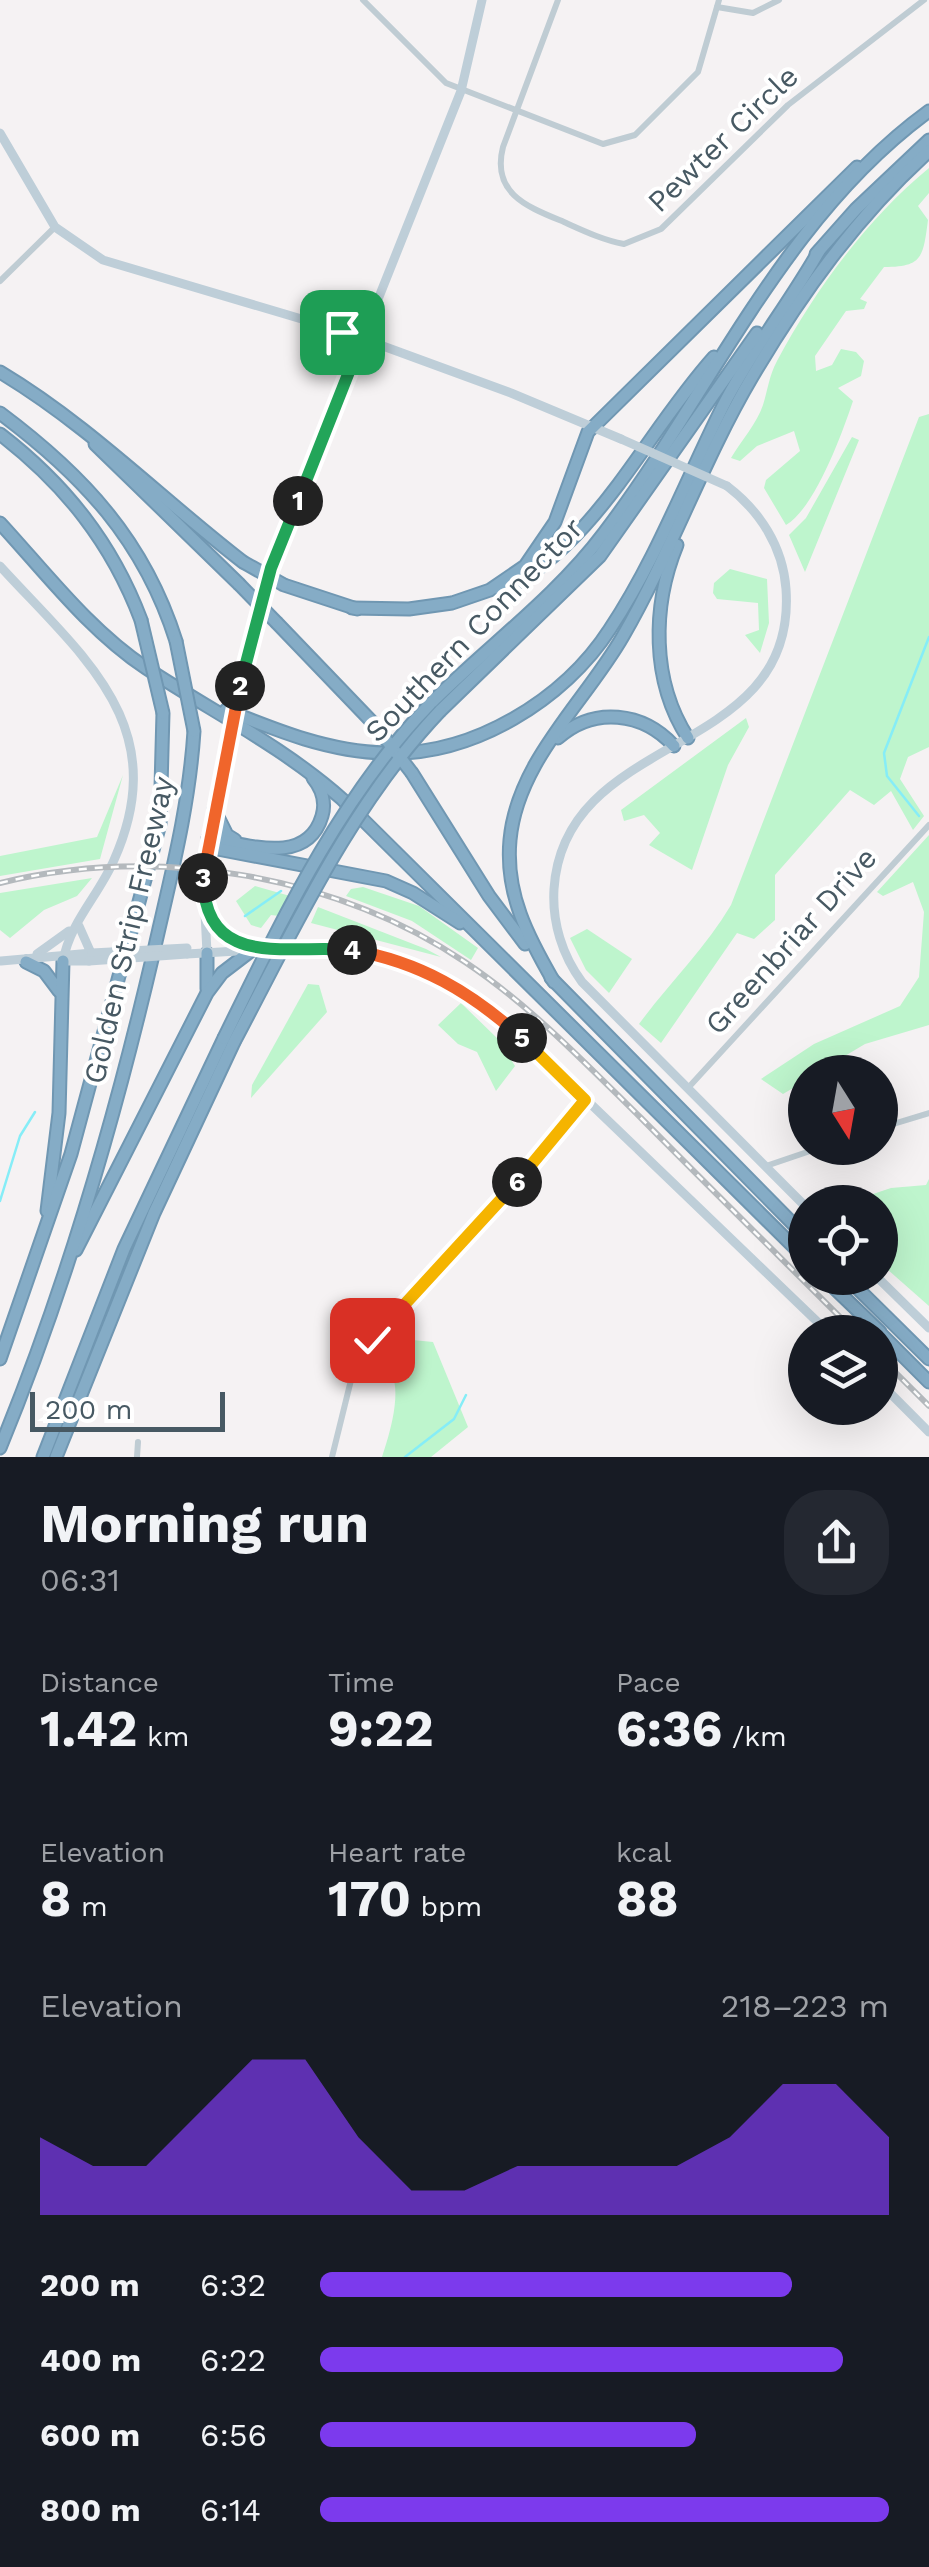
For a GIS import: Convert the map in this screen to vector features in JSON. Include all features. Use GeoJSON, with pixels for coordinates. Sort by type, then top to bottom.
{"type":"FeatureCollection","features":[{"type":"Feature","properties":{"kind":"highway","name":"Southern Connector"},"geometry":{"type":"LineString","coordinates":[[43,1457],[124,1249],[229,1040],[354,821],[435,708],[602,536],[804,236],[910,125],[929,112]]}},
{"type":"Feature","properties":{"kind":"highway"},"geometry":{"type":"LineString","coordinates":[[352,608],[440,606],[478,595],[510,579],[532,560],[549,536],[592,428],[818,202],[910,125]]}},
{"type":"Feature","properties":{"kind":"highway","name":"Southern Connector"},"geometry":{"type":"LineString","coordinates":[[435,708],[600,556],[819,251],[929,140]]}},
{"type":"Feature","properties":{"kind":"highway"},"geometry":{"type":"LineString","coordinates":[[554,982],[527,936],[510,870],[516,808],[545,752],[622,637],[764,358],[843,241],[929,151]]}},
{"type":"Feature","properties":{"kind":"highway"},"geometry":{"type":"LineString","coordinates":[[195,696],[325,746],[391,754],[474,736],[540,702],[582,665],[616,620],[736,382],[819,251]]}},
{"type":"Feature","properties":{"kind":"highway"},"geometry":{"type":"LineString","coordinates":[[0,372],[44,398],[115,451],[243,562],[284,585],[352,608],[398,615],[448,610],[503,592],[551,562],[589,523],[704,368],[744,324]]}},
{"type":"Feature","properties":{"kind":"highway"},"geometry":{"type":"LineString","coordinates":[[688,738],[672,708],[662,672],[659,622],[664,585],[681,535],[764,358]]}},
{"type":"Feature","properties":{"kind":"highway"},"geometry":{"type":"LineString","coordinates":[[44,398],[200,542],[374,724],[412,772],[488,896],[554,982],[788,1219]]}},
{"type":"Feature","properties":{"kind":"highway","name":"Golden Strip Freeway"},"geometry":{"type":"LineString","coordinates":[[0,413],[74,472],[120,525],[158,588],[176,641],[194,731],[185,824],[110,1123],[0,1448]]}},
{"type":"Feature","properties":{"kind":"highway","name":"Golden Strip Freeway"},"geometry":{"type":"LineString","coordinates":[[0,434],[51,476],[92,526],[129,589],[152,651],[163,714],[160,824],[43,1243],[0,1359]]}},
{"type":"Feature","properties":{"kind":"highway"},"geometry":{"type":"LineString","coordinates":[[0,523],[112,641],[304,767],[788,1241]]}},
{"type":"Feature","properties":{"kind":"highway"},"geometry":{"type":"LineString","coordinates":[[545,752],[579,724],[610,716],[648,723],[674,746]]}},
{"type":"Feature","properties":{"kind":"highway"},"geometry":{"type":"LineString","coordinates":[[208,842],[293,848],[310,838],[324,806],[319,786],[304,767]]}},
{"type":"Feature","properties":{"kind":"highway"},"geometry":{"type":"LineString","coordinates":[[214,809],[227,835],[238,843]]}},
{"type":"Feature","properties":{"kind":"highway"},"geometry":{"type":"LineString","coordinates":[[208,842],[386,882],[413,892],[480,937]]}},
{"type":"Feature","properties":{"kind":"highway"},"geometry":{"type":"LineString","coordinates":[[55,1294],[206,993],[222,973],[252,950]]}},
{"type":"Feature","properties":{"kind":"highway"},"geometry":{"type":"LineString","coordinates":[[206,993],[207,952]]}},
{"type":"Feature","properties":{"kind":"highway"},"geometry":{"type":"LineString","coordinates":[[43,1243],[60,1112],[64,958]]}},
{"type":"Feature","properties":{"kind":"highway"},"geometry":{"type":"LineString","coordinates":[[30,959],[56,981],[62,1000]]}},
{"type":"Feature","properties":{"kind":"highway","name":"Southern Connector"},"geometry":{"type":"LineString","coordinates":[[56,1457],[154,1212],[229,1040]]}},
{"type":"Feature","properties":{"kind":"highway"},"geometry":{"type":"LineString","coordinates":[[841,1295],[862,1315]]}},
{"type":"Feature","properties":{"kind":"highway"},"geometry":{"type":"LineString","coordinates":[[864,1295],[929,1359]]}},
{"type":"Feature","properties":{"kind":"highway"},"geometry":{"type":"LineString","coordinates":[[898,1351],[929,1382]]}},
{"type":"Feature","properties":{"kind":"street"},"geometry":{"type":"LineString","coordinates":[[364,0],[386,27],[460,91],[603,144],[625,140],[698,72],[718,4],[753,13],[779,0]]}},
{"type":"Feature","properties":{"kind":"street"},"geometry":{"type":"LineString","coordinates":[[207,952],[210,932],[204,910],[208,842],[252,632],[271,568],[460,91],[482,0]]}},
{"type":"Feature","properties":{"kind":"street","name":"Pewter Circle"},"geometry":{"type":"LineString","coordinates":[[558,0],[500,158],[504,183],[512,197],[610,241],[637,242],[662,229],[824,74],[924,0]]}},
{"type":"Feature","properties":{"kind":"street"},"geometry":{"type":"LineString","coordinates":[[0,133],[56,227],[120,268],[362,339],[519,398],[727,486],[763,523],[779,555],[786,592],[784,629],[772,663],[751,694],[688,738],[626,772],[582,812],[558,862],[554,910],[566,955],[582,982],[788,1189]]}},
{"type":"Feature","properties":{"kind":"street"},"geometry":{"type":"LineString","coordinates":[[0,281],[56,227]]}},
{"type":"Feature","properties":{"kind":"street"},"geometry":{"type":"LineString","coordinates":[[0,566],[102,678],[120,707],[131,738],[135,769],[127,822],[108,873],[78,923],[56,944],[30,959]]}},
{"type":"Feature","properties":{"kind":"street","name":"Greenbriar Drive"},"geometry":{"type":"LineString","coordinates":[[688,1089],[929,825]]}},
{"type":"Feature","properties":{"kind":"street"},"geometry":{"type":"LineString","coordinates":[[204,910],[220,929],[252,950]]}},
{"type":"Feature","properties":{"kind":"street"},"geometry":{"type":"LineString","coordinates":[[78,923],[91,956]]}},
{"type":"Feature","properties":{"kind":"street"},"geometry":{"type":"LineString","coordinates":[[64,958],[72,948],[78,923]]}},
{"type":"Feature","properties":{"kind":"street"},"geometry":{"type":"LineString","coordinates":[[0,961],[187,951],[352,950],[435,975],[486,1006],[810,1315]]}},
{"type":"Feature","properties":{"kind":"street"},"geometry":{"type":"LineString","coordinates":[[332,1457],[353,1372],[367,1347],[482,1223],[585,1100]]}},
{"type":"Feature","properties":{"kind":"street"},"geometry":{"type":"LineString","coordinates":[[898,1122],[929,1113]]}},
{"type":"Feature","properties":{"kind":"street"},"geometry":{"type":"LineString","coordinates":[[765,1166],[788,1158]]}},
{"type":"Feature","properties":{"kind":"street"},"geometry":{"type":"LineString","coordinates":[[895,1295],[929,1328]]}},
{"type":"Feature","properties":{"kind":"street"},"geometry":{"type":"LineString","coordinates":[[898,1400],[929,1432]]}},
{"type":"Feature","properties":{"kind":"street"},"geometry":{"type":"LineString","coordinates":[[137,1457],[138,1442]]}},
{"type":"Feature","properties":{"kind":"green space"},"geometry":{"type":"Polygon","coordinates":[[[929,168],[929,193],[918,206],[928,220],[919,257],[907,265],[884,267],[860,299],[867,302],[864,309],[846,311],[815,356],[816,371],[832,365],[841,349],[856,352],[864,361],[861,376],[838,388],[853,401],[826,469],[807,503],[786,525],[764,488],[766,480],[800,451],[794,431],[757,446],[740,461],[731,458],[760,412],[777,361],[825,282],[884,210],[929,168]]]}},
{"type":"Feature","properties":{"kind":"green space"},"geometry":{"type":"Polygon","coordinates":[[[929,414],[929,747],[908,757],[900,779],[924,816],[913,830],[891,791],[874,805],[850,790],[775,875],[775,920],[754,939],[737,933],[661,1043],[639,1024],[731,905],[919,417],[929,414]]]}},
{"type":"Feature","properties":{"kind":"green space"},"geometry":{"type":"Polygon","coordinates":[[[852,437],[859,440],[805,572],[789,535],[806,518],[852,437]]]}},
{"type":"Feature","properties":{"kind":"green space"},"geometry":{"type":"Polygon","coordinates":[[[730,569],[767,579],[769,623],[760,653],[745,635],[759,630],[758,603],[717,599],[713,593],[714,583],[730,569]]]}},
{"type":"Feature","properties":{"kind":"green space"},"geometry":{"type":"Polygon","coordinates":[[[746,718],[749,727],[728,765],[692,870],[649,845],[660,833],[644,815],[624,821],[621,810],[746,718]]]}},
{"type":"Feature","properties":{"kind":"green space"},"geometry":{"type":"Polygon","coordinates":[[[123,775],[100,859],[0,876],[0,856],[97,837],[123,775]]]}},
{"type":"Feature","properties":{"kind":"green space"},"geometry":{"type":"Polygon","coordinates":[[[929,835],[929,1025],[865,1044],[847,1055],[797,1055],[900,1006],[919,977],[924,912],[913,882],[883,896],[877,892],[929,835]]]}},
{"type":"Feature","properties":{"kind":"green space"},"geometry":{"type":"Polygon","coordinates":[[[92,878],[77,896],[44,910],[10,938],[0,930],[0,893],[92,878]]]}},
{"type":"Feature","properties":{"kind":"green space"},"geometry":{"type":"Polygon","coordinates":[[[255,886],[290,896],[279,916],[271,915],[261,928],[251,925],[236,901],[255,886]]]}},
{"type":"Feature","properties":{"kind":"green space"},"geometry":{"type":"Polygon","coordinates":[[[363,887],[419,906],[478,948],[471,960],[412,921],[346,896],[351,889],[363,887]]]}},
{"type":"Feature","properties":{"kind":"green space"},"geometry":{"type":"Polygon","coordinates":[[[318,907],[426,949],[441,957],[311,923],[318,907]]]}},
{"type":"Feature","properties":{"kind":"green space"},"geometry":{"type":"Polygon","coordinates":[[[587,929],[632,959],[609,993],[586,970],[570,938],[587,929]]]}},
{"type":"Feature","properties":{"kind":"green space"},"geometry":{"type":"Polygon","coordinates":[[[308,984],[319,985],[327,1012],[251,1098],[252,1085],[308,984]]]}},
{"type":"Feature","properties":{"kind":"green space"},"geometry":{"type":"Polygon","coordinates":[[[461,1003],[499,1040],[515,1066],[496,1091],[477,1052],[458,1044],[438,1025],[461,1003]]]}},
{"type":"Feature","properties":{"kind":"green space"},"geometry":{"type":"Polygon","coordinates":[[[788,1061],[788,1091],[783,1094],[761,1079],[788,1061]]]}},
{"type":"Feature","properties":{"kind":"green space"},"geometry":{"type":"Polygon","coordinates":[[[929,1179],[929,1306],[898,1279],[898,1187],[926,1185],[929,1179]]]}},
{"type":"Feature","properties":{"kind":"green space"},"geometry":{"type":"Polygon","coordinates":[[[395,1331],[413,1340],[433,1342],[468,1427],[431,1457],[382,1457],[394,1413],[395,1388],[389,1369],[368,1357],[395,1331]]]}},
{"type":"Feature","properties":{"kind":"waterway"},"geometry":{"type":"LineString","coordinates":[[919,816],[887,776],[884,753],[929,637]]}},
{"type":"Feature","properties":{"kind":"waterway"},"geometry":{"type":"LineString","coordinates":[[245,916],[281,891]]}},
{"type":"Feature","properties":{"kind":"waterway"},"geometry":{"type":"LineString","coordinates":[[0,1201],[20,1136],[35,1112]]}},
{"type":"Feature","properties":{"kind":"waterway"},"geometry":{"type":"LineString","coordinates":[[405,1457],[454,1419],[466,1395]]}},
{"type":"Feature","properties":{"kind":"railway"},"geometry":{"type":"LineString","coordinates":[[0,883],[59,872],[119,867],[241,875],[300,888],[413,931],[489,979],[557,1036],[838,1315]]}},
{"type":"Feature","properties":{"kind":"railway"},"geometry":{"type":"LineString","coordinates":[[898,1375],[929,1406]]}},
{"type":"Feature","properties":{"kind":"route"},"geometry":{"type":"LineString","coordinates":[[342,332],[362,339],[271,568],[252,632],[208,838],[204,905],[228,937],[252,950],[352,950],[397,960],[435,975],[486,1006],[585,1100],[482,1223],[372,1340]]}}]}
